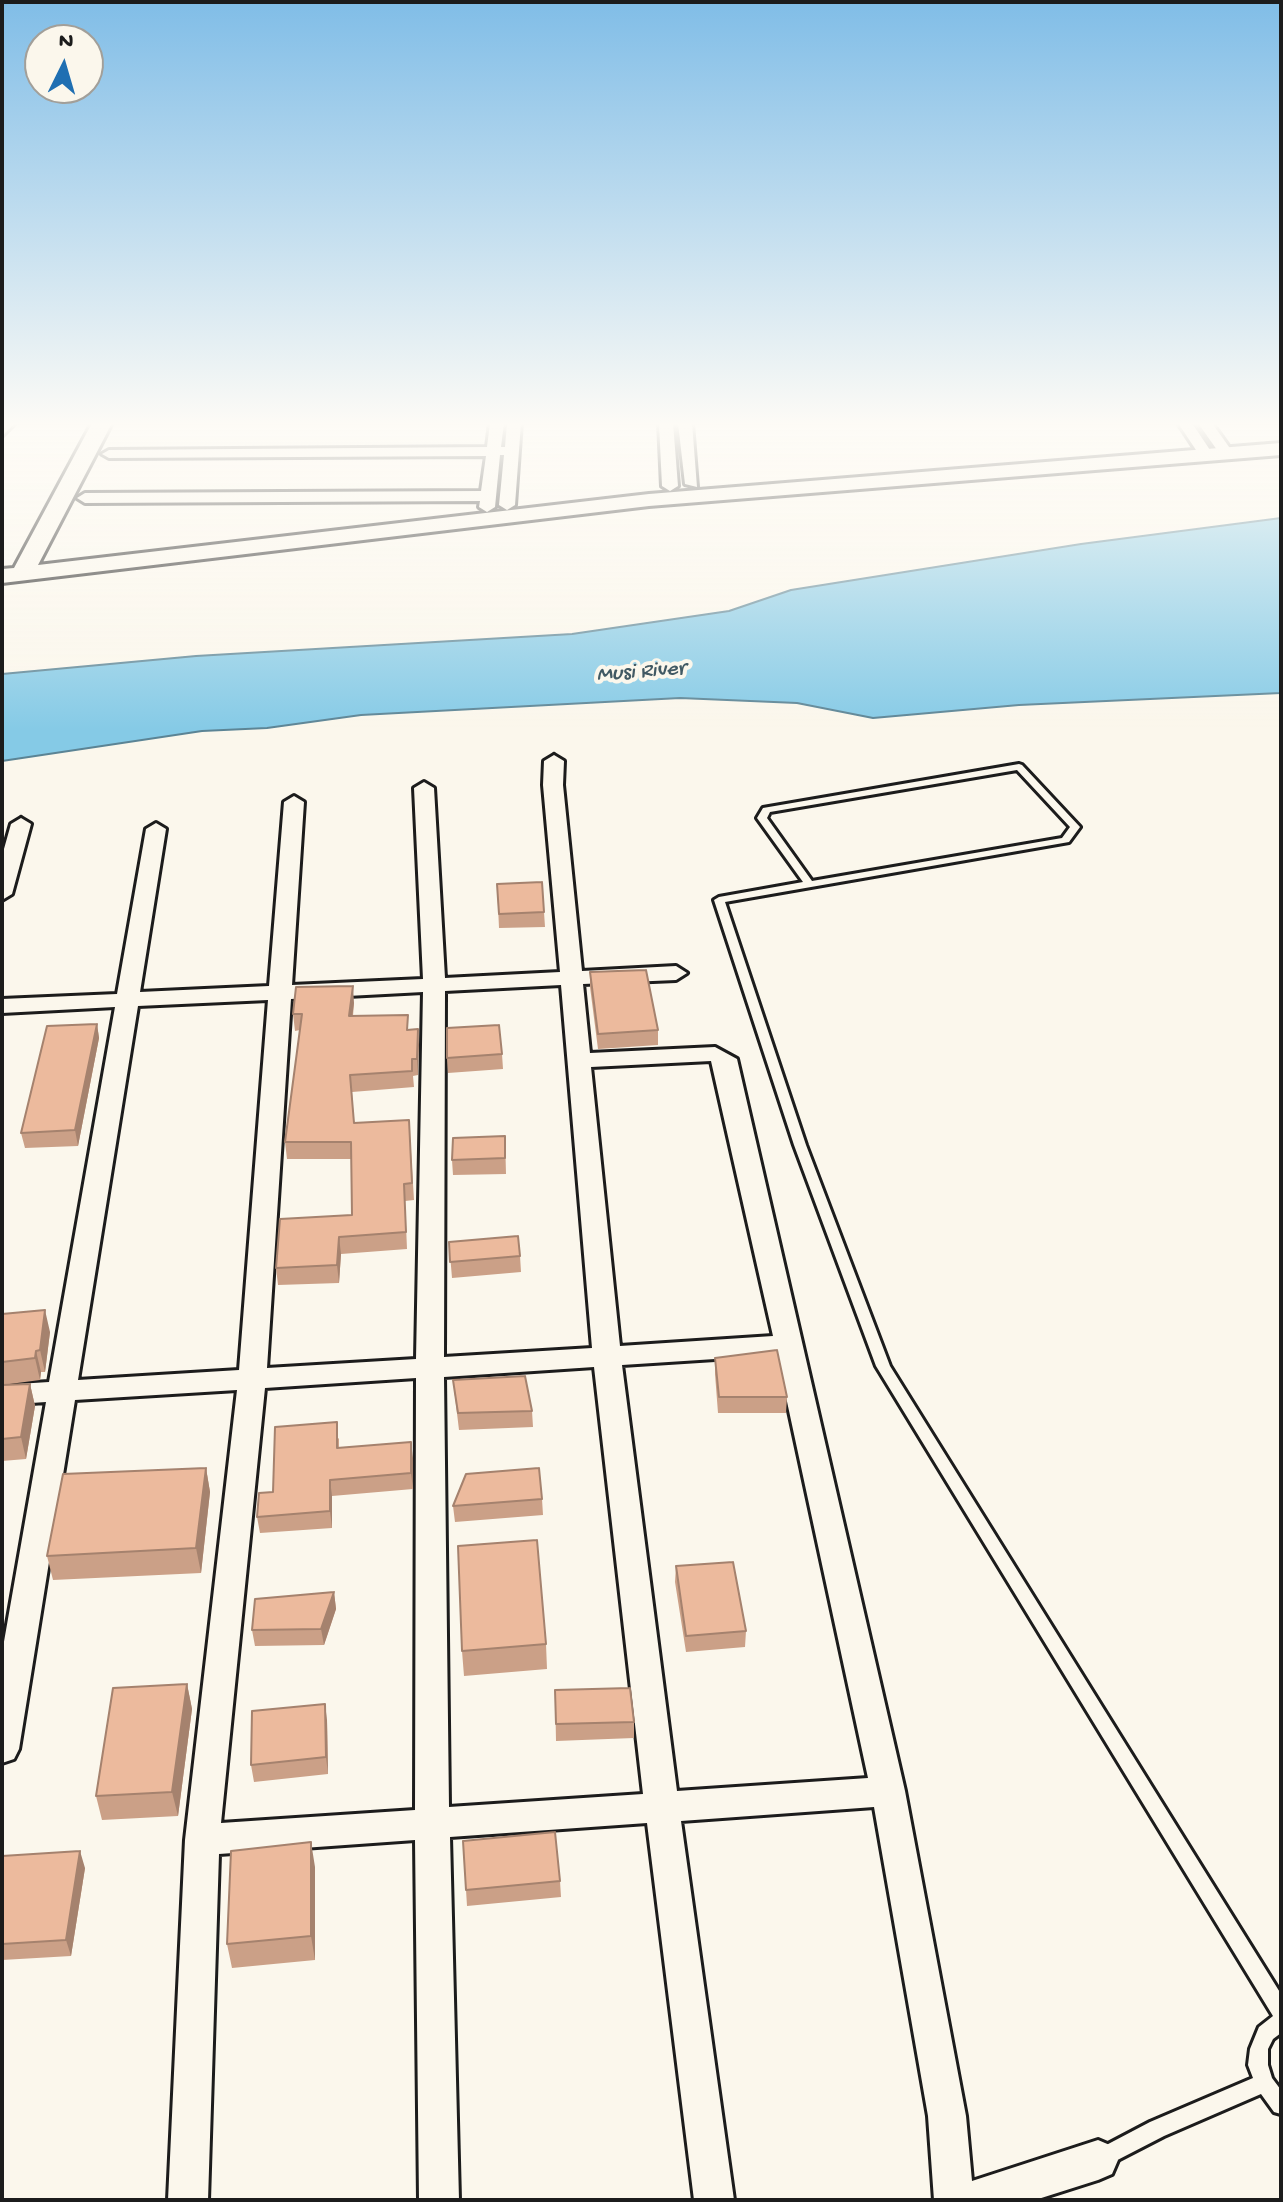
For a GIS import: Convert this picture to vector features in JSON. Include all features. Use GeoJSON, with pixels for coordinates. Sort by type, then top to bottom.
{"type":"FeatureCollection","features":[{"type":"Feature","properties":{"kind":"street"},"geometry":{"type":"LineString","coordinates":[[26,567],[48,526]]}},
{"type":"Feature","properties":{"kind":"street"},"geometry":{"type":"LineString","coordinates":[[2,576],[58,558],[309,526]]}},
{"type":"Feature","properties":{"kind":"street"},"geometry":{"type":"LineString","coordinates":[[58,558],[382,526]]}},
{"type":"Feature","properties":{"kind":"street"},"geometry":{"type":"LineString","coordinates":[[2,564],[26,567]]}},
{"type":"Feature","properties":{"kind":"street"},"geometry":{"type":"LineString","coordinates":[[554,761],[553,785],[574,978],[607,1356],[665,1807],[687,2012],[714,2200]]}},
{"type":"Feature","properties":{"kind":"street"},"geometry":{"type":"LineString","coordinates":[[424,788],[434,985],[430,1368],[432,1823],[439,2200]]}},
{"type":"Feature","properties":{"kind":"street"},"geometry":{"type":"LineString","coordinates":[[188,2200],[202,1840],[252,1379],[294,802]]}},
{"type":"Feature","properties":{"kind":"street"},"geometry":{"type":"LineString","coordinates":[[2,894],[21,824]]}},
{"type":"Feature","properties":{"kind":"street"},"geometry":{"type":"LineString","coordinates":[[2,1749],[156,829]]}},
{"type":"Feature","properties":{"kind":"street"},"geometry":{"type":"LineString","coordinates":[[2,1006],[676,973]]}},
{"type":"Feature","properties":{"kind":"street"},"geometry":{"type":"LineString","coordinates":[[581,1060],[715,1054],[725,1059],[888,1791],[947,2116],[954,2200]]}},
{"type":"Feature","properties":{"kind":"street"},"geometry":{"type":"LineString","coordinates":[[2,1395],[788,1345]]}},
{"type":"Feature","properties":{"kind":"street"},"geometry":{"type":"LineString","coordinates":[[202,1840],[888,1791]]}},
{"type":"Feature","properties":{"kind":"street"},"geometry":{"type":"LineString","coordinates":[[974,2200],[1098,2160]]}},
{"type":"Feature","properties":{"kind":"lane"},"geometry":{"type":"LineString","coordinates":[[808,882],[762,818],[766,810],[1019,767],[1075,827],[1065,840],[808,882],[719,900],[800,1145],[883,1366],[1281,2011]]}},
{"type":"Feature","properties":{"kind":"lane"},"geometry":{"type":"LineString","coordinates":[[1281,2021],[1266,2033],[1259,2049],[1258,2065],[1264,2083],[1281,2105]]}},
{"type":"Feature","properties":{"kind":"lane"},"geometry":{"type":"LineString","coordinates":[[1098,2160],[1157,2129],[1264,2083]]}},
{"type":"Feature","properties":{"kind":"water","name":"Musi River"},"geometry":{"type":"Polygon","coordinates":[[[1221,526],[1281,526],[1281,693],[1019,705],[873,718],[797,703],[680,698],[361,715],[267,728],[202,731],[2,761],[2,674],[196,656],[572,634],[729,611],[791,590],[1081,544],[1221,526]]]}},
{"type":"Feature","properties":{"kind":"building"},"geometry":{"type":"Polygon","coordinates":[[[542,882],[544,912],[499,914],[497,884],[542,882]]]}},
{"type":"Feature","properties":{"kind":"building"},"geometry":{"type":"Polygon","coordinates":[[[646,970],[658,1030],[598,1034],[590,972],[646,970]]]}},
{"type":"Feature","properties":{"kind":"building"},"geometry":{"type":"Polygon","coordinates":[[[353,986],[349,1016],[408,1015],[407,1030],[418,1029],[417,1059],[412,1059],[412,1071],[350,1075],[354,1123],[409,1120],[412,1183],[404,1184],[406,1232],[339,1237],[337,1265],[276,1268],[280,1219],[352,1215],[351,1142],[285,1142],[302,1014],[293,1014],[296,987],[353,986]]]}},
{"type":"Feature","properties":{"kind":"building"},"geometry":{"type":"Polygon","coordinates":[[[97,1024],[75,1130],[21,1133],[47,1026],[97,1024]]]}},
{"type":"Feature","properties":{"kind":"building"},"geometry":{"type":"Polygon","coordinates":[[[499,1025],[502,1054],[447,1058],[447,1028],[499,1025]]]}},
{"type":"Feature","properties":{"kind":"building"},"geometry":{"type":"Polygon","coordinates":[[[505,1136],[505,1158],[452,1160],[453,1138],[505,1136]]]}},
{"type":"Feature","properties":{"kind":"building"},"geometry":{"type":"Polygon","coordinates":[[[518,1236],[520,1256],[450,1262],[449,1242],[518,1236]]]}},
{"type":"Feature","properties":{"kind":"building"},"geometry":{"type":"Polygon","coordinates":[[[45,1310],[40,1350],[36,1351],[35,1358],[2,1362],[2,1314],[45,1310]]]}},
{"type":"Feature","properties":{"kind":"building"},"geometry":{"type":"Polygon","coordinates":[[[777,1350],[787,1397],[719,1397],[715,1358],[777,1350]]]}},
{"type":"Feature","properties":{"kind":"building"},"geometry":{"type":"Polygon","coordinates":[[[525,1376],[532,1411],[458,1413],[453,1380],[525,1376]]]}},
{"type":"Feature","properties":{"kind":"building"},"geometry":{"type":"Polygon","coordinates":[[[30,1384],[21,1437],[2,1439],[2,1385],[30,1384]]]}},
{"type":"Feature","properties":{"kind":"building"},"geometry":{"type":"Polygon","coordinates":[[[337,1422],[337,1448],[411,1442],[411,1473],[330,1480],[330,1511],[257,1517],[259,1493],[273,1492],[275,1427],[337,1422]]]}},
{"type":"Feature","properties":{"kind":"building"},"geometry":{"type":"Polygon","coordinates":[[[206,1468],[196,1548],[47,1556],[63,1474],[206,1468]]]}},
{"type":"Feature","properties":{"kind":"building"},"geometry":{"type":"Polygon","coordinates":[[[539,1468],[542,1499],[453,1506],[466,1474],[539,1468]]]}},
{"type":"Feature","properties":{"kind":"building"},"geometry":{"type":"Polygon","coordinates":[[[537,1540],[546,1644],[462,1651],[458,1546],[537,1540]]]}},
{"type":"Feature","properties":{"kind":"building"},"geometry":{"type":"Polygon","coordinates":[[[733,1562],[746,1631],[686,1636],[676,1566],[733,1562]]]}},
{"type":"Feature","properties":{"kind":"building"},"geometry":{"type":"Polygon","coordinates":[[[334,1592],[321,1629],[252,1630],[255,1599],[334,1592]]]}},
{"type":"Feature","properties":{"kind":"building"},"geometry":{"type":"Polygon","coordinates":[[[187,1684],[172,1792],[96,1796],[113,1688],[187,1684]]]}},
{"type":"Feature","properties":{"kind":"building"},"geometry":{"type":"Polygon","coordinates":[[[630,1688],[634,1722],[556,1724],[555,1690],[630,1688]]]}},
{"type":"Feature","properties":{"kind":"building"},"geometry":{"type":"Polygon","coordinates":[[[325,1704],[326,1757],[251,1765],[252,1711],[325,1704]]]}},
{"type":"Feature","properties":{"kind":"building"},"geometry":{"type":"Polygon","coordinates":[[[555,1832],[560,1881],[466,1890],[463,1841],[555,1832]]]}},
{"type":"Feature","properties":{"kind":"building"},"geometry":{"type":"Polygon","coordinates":[[[311,1842],[311,1936],[227,1944],[231,1851],[311,1842]]]}},
{"type":"Feature","properties":{"kind":"building"},"geometry":{"type":"Polygon","coordinates":[[[80,1851],[66,1940],[2,1944],[2,1856],[80,1851]]]}}]}
